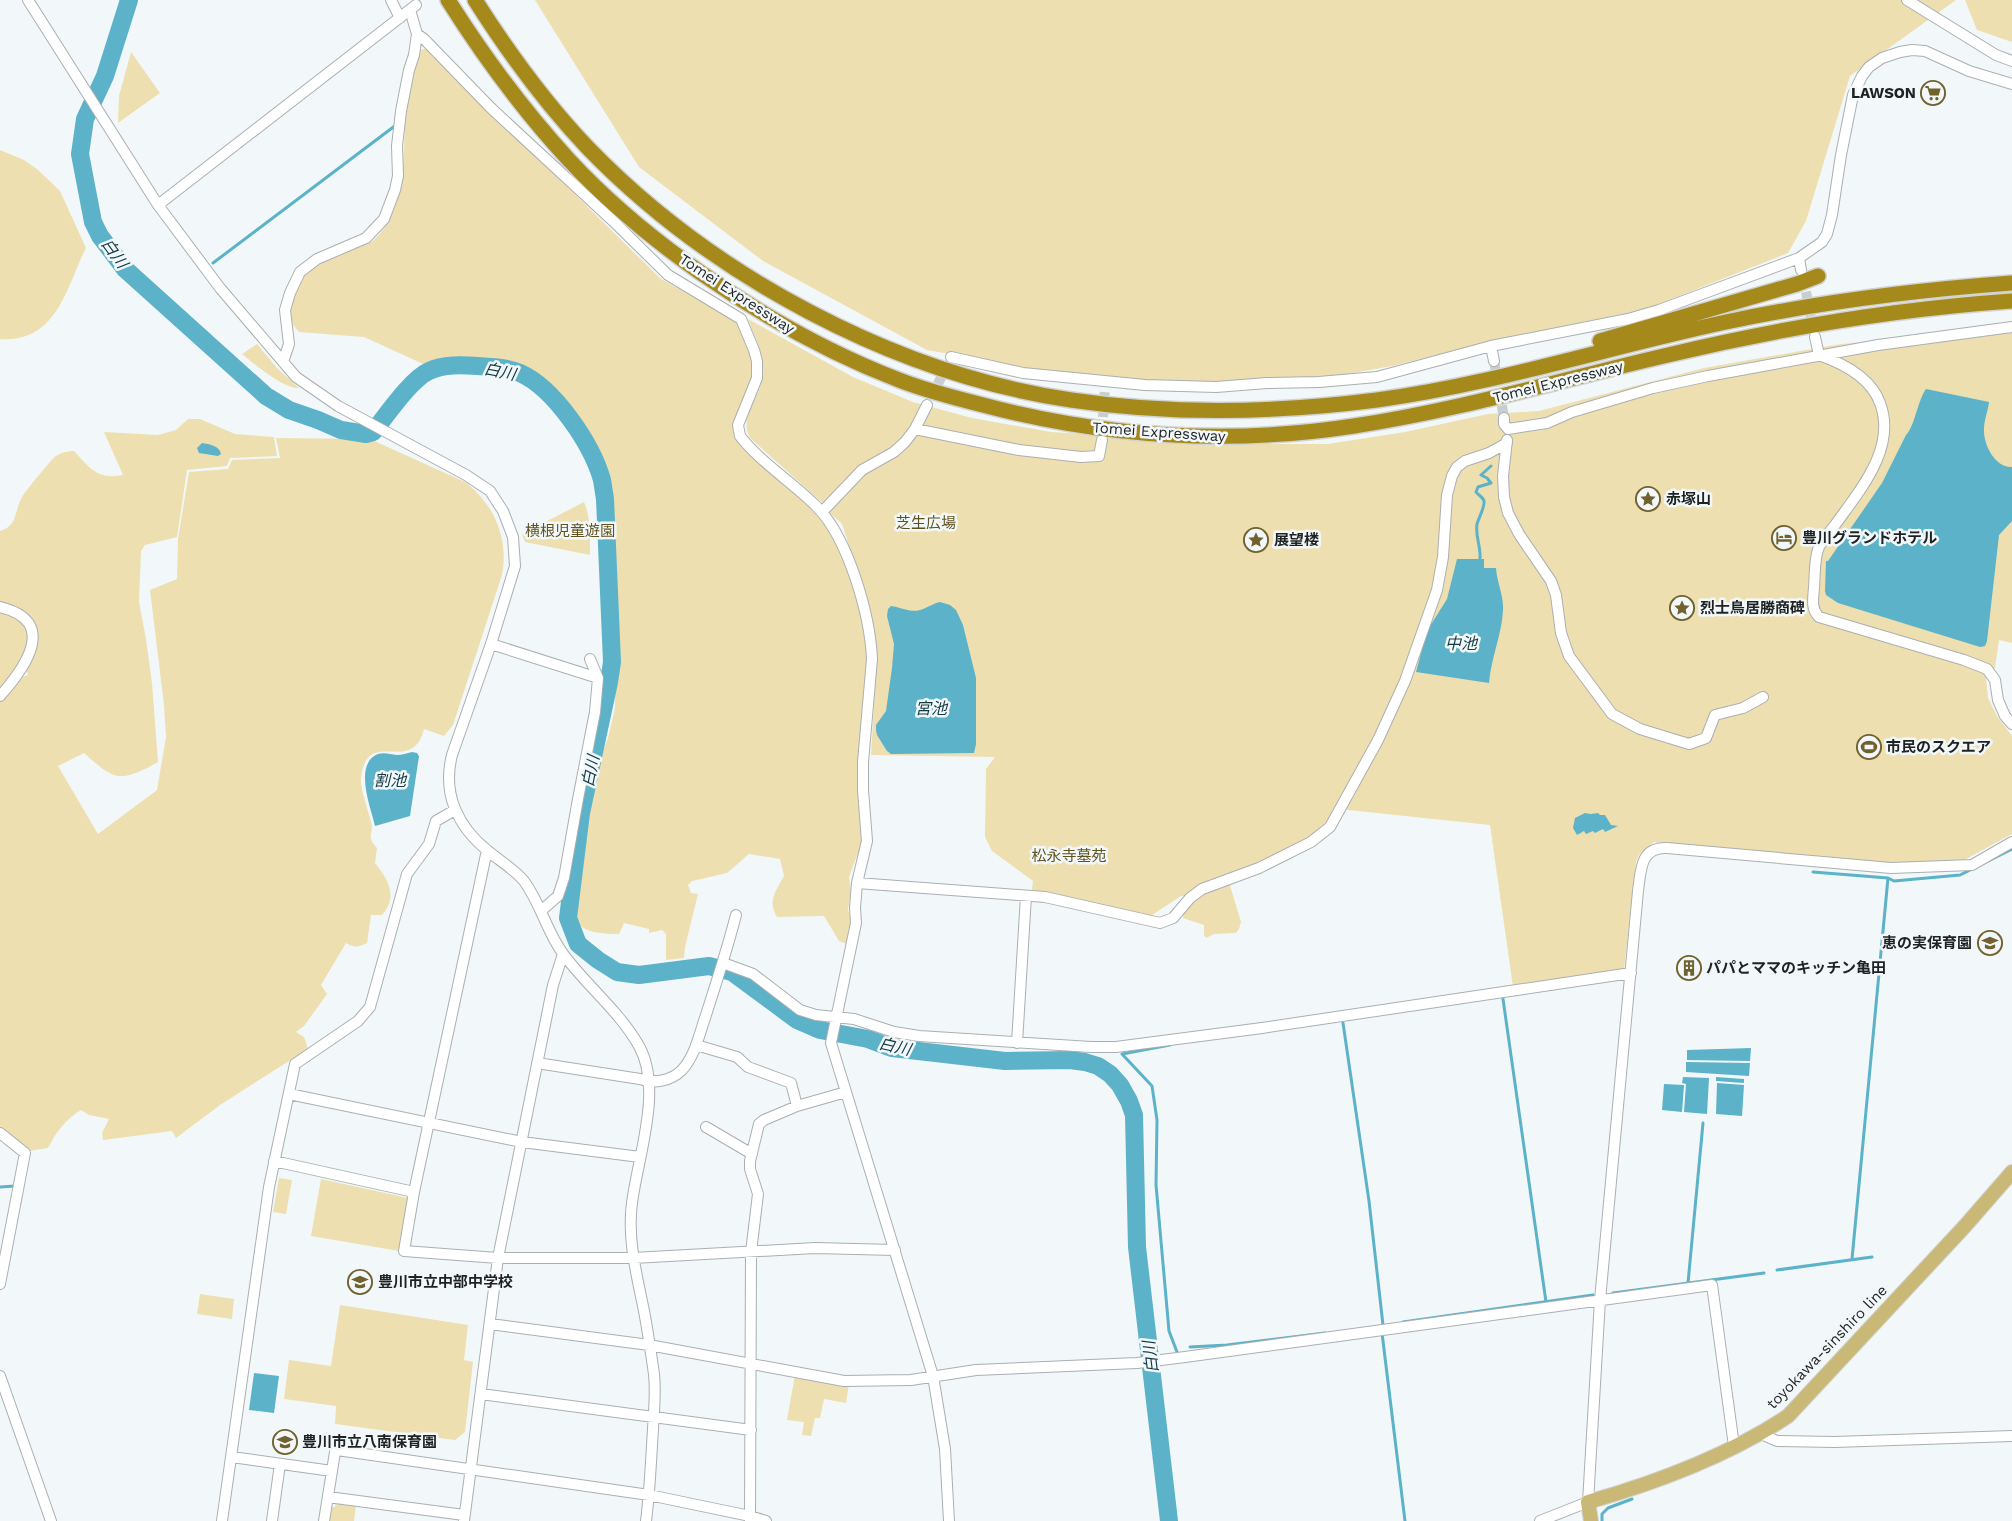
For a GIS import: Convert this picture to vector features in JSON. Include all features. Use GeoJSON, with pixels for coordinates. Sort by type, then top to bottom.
{"type":"FeatureCollection","features":[{"type":"Feature","properties":{"kind":"highway","name":"Tomei Expressway"},"geometry":{"type":"LineString","coordinates":[[448,0],[508,89],[565,156],[606,196],[679,257],[762,314],[856,362],[901,381],[940,394],[1014,414],[1087,428],[1164,436],[1228,437],[1295,434],[1403,418],[1775,331],[1868,317],[2012,301]]}},
{"type":"Feature","properties":{"kind":"highway","name":"Tomei Expressway"},"geometry":{"type":"LineString","coordinates":[[474,0],[527,77],[587,147],[656,211],[747,275],[797,305],[901,354],[1006,386],[1067,399],[1130,407],[1204,411],[1274,409],[1379,399],[1508,376],[1630,344],[1727,322],[1811,306],[1896,293],[2012,283]]}},
{"type":"Feature","properties":{"kind":"highway"},"geometry":{"type":"LineString","coordinates":[[1508,376],[1541,360],[1797,284],[1818,276]]}},
{"type":"Feature","properties":{"kind":"main road","name":"toyokawa-sinshiro line"},"geometry":{"type":"LineString","coordinates":[[1588,1502],[1690,1467],[1760,1434],[1788,1416],[1827,1376],[2012,1172]]}},
{"type":"Feature","properties":{"kind":"main road"},"geometry":{"type":"LineString","coordinates":[[1588,1502],[1591,1521]]}},
{"type":"Feature","properties":{"kind":"street"},"geometry":{"type":"LineString","coordinates":[[28,0],[158,205],[220,288],[283,362],[310,388],[365,421],[466,475],[490,491],[503,511],[513,537],[515,566],[491,644],[449,767],[449,791],[454,810],[464,827],[523,881],[542,910],[563,954],[633,1035],[647,1064],[650,1094],[632,1204],[633,1258],[654,1377],[649,1495],[646,1521]]}},
{"type":"Feature","properties":{"kind":"street"},"geometry":{"type":"LineString","coordinates":[[391,0],[400,18]]}},
{"type":"Feature","properties":{"kind":"street"},"geometry":{"type":"LineString","coordinates":[[1907,0],[1996,55],[2012,61]]}},
{"type":"Feature","properties":{"kind":"street"},"geometry":{"type":"LineString","coordinates":[[158,205],[413,7],[417,34],[414,56],[409,70],[397,146],[396,183],[384,219],[380,225],[361,241],[333,251],[307,265],[300,272],[290,293],[285,310],[289,344],[283,362]]}},
{"type":"Feature","properties":{"kind":"street"},"geometry":{"type":"LineString","coordinates":[[417,34],[491,108],[612,220],[668,275],[741,319],[754,350],[757,378],[738,425],[740,436],[822,512],[834,527],[860,594],[869,624],[871,644],[871,667],[863,762],[867,841],[857,883],[856,923],[831,1043],[933,1376],[945,1449],[949,1521]]}},
{"type":"Feature","properties":{"kind":"street"},"geometry":{"type":"LineString","coordinates":[[952,357],[1023,373],[1105,385],[1216,387],[1377,377],[1491,346],[1628,319],[1659,310],[1799,258],[1822,242],[1827,234],[1832,215],[1853,95],[1862,76],[1869,67],[1882,58],[1912,50],[1925,51],[1969,72],[2012,84]]}},
{"type":"Feature","properties":{"kind":"street"},"geometry":{"type":"LineString","coordinates":[[1799,258],[1801,270]]}},
{"type":"Feature","properties":{"kind":"street"},"geometry":{"type":"LineString","coordinates":[[1508,429],[1547,423],[1572,412],[1653,388],[1819,355],[1926,337],[2012,326]]}},
{"type":"Feature","properties":{"kind":"street"},"geometry":{"type":"LineString","coordinates":[[1815,337],[1819,355]]}},
{"type":"Feature","properties":{"kind":"street"},"geometry":{"type":"LineString","coordinates":[[1491,346],[1494,362]]}},
{"type":"Feature","properties":{"kind":"street"},"geometry":{"type":"LineString","coordinates":[[1819,355],[1836,361],[1867,384],[1879,399],[1885,421],[1883,442],[1874,467],[1818,550],[1813,603],[1816,614],[1820,617],[1987,669],[1995,680],[1998,700],[2012,724]]}},
{"type":"Feature","properties":{"kind":"street"},"geometry":{"type":"LineString","coordinates":[[822,512],[862,470],[894,452],[905,442],[915,429],[927,405]]}},
{"type":"Feature","properties":{"kind":"street"},"geometry":{"type":"LineString","coordinates":[[1504,418],[1504,424],[1508,429],[1503,476],[1504,497],[1508,512],[1519,534],[1551,581],[1556,595],[1561,633],[1569,656],[1612,714],[1640,729],[1689,744],[1706,738],[1715,715],[1743,708],[1763,697]]}},
{"type":"Feature","properties":{"kind":"street"},"geometry":{"type":"LineString","coordinates":[[915,429],[1019,450],[1081,457],[1099,456],[1102,440]]}},
{"type":"Feature","properties":{"kind":"street"},"geometry":{"type":"LineString","coordinates":[[857,883],[1045,898],[1160,923],[1174,918],[1190,898],[1202,890],[1268,863],[1311,842],[1330,827],[1378,740],[1405,681],[1437,590],[1443,557],[1447,495],[1452,476],[1457,467],[1465,462],[1489,453],[1507,443]]}},
{"type":"Feature","properties":{"kind":"street"},"geometry":{"type":"LineString","coordinates":[[0,607],[12,610],[23,616],[29,625],[32,646],[23,669],[0,696]]}},
{"type":"Feature","properties":{"kind":"street"},"geometry":{"type":"LineString","coordinates":[[491,644],[598,678]]}},
{"type":"Feature","properties":{"kind":"street"},"geometry":{"type":"LineString","coordinates":[[542,910],[558,896],[564,878],[595,712],[598,678],[590,659]]}},
{"type":"Feature","properties":{"kind":"street"},"geometry":{"type":"LineString","coordinates":[[222,1521],[274,1161],[295,1064],[358,1022],[370,1007],[407,874],[429,844],[436,821],[454,810]]}},
{"type":"Feature","properties":{"kind":"street"},"geometry":{"type":"LineString","coordinates":[[1540,1521],[1588,1502],[1600,1300],[1638,890],[1643,863],[1651,851],[1658,848],[1891,868],[1972,865],[2012,842]]}},
{"type":"Feature","properties":{"kind":"street"},"geometry":{"type":"LineString","coordinates":[[487,850],[428,1123],[404,1251],[498,1258],[633,1258],[815,1248],[895,1250]]}},
{"type":"Feature","properties":{"kind":"street"},"geometry":{"type":"LineString","coordinates":[[1017,1043],[1026,896]]}},
{"type":"Feature","properties":{"kind":"street"},"geometry":{"type":"LineString","coordinates":[[537,1063],[650,1082],[662,1081],[682,1070],[696,1045],[723,963],[736,915]]}},
{"type":"Feature","properties":{"kind":"street"},"geometry":{"type":"LineString","coordinates":[[328,1497],[464,1518],[498,1258],[553,985],[563,954]]}},
{"type":"Feature","properties":{"kind":"street"},"geometry":{"type":"LineString","coordinates":[[723,963],[753,974],[800,1010],[836,1019],[854,1019],[894,1032],[919,1036],[1017,1043],[1116,1047],[1412,1007],[1631,973]]}},
{"type":"Feature","properties":{"kind":"street"},"geometry":{"type":"LineString","coordinates":[[696,1045],[737,1057],[748,1066],[791,1083],[797,1106]]}},
{"type":"Feature","properties":{"kind":"street"},"geometry":{"type":"LineString","coordinates":[[750,1518],[751,1252],[758,1194],[750,1169],[752,1154],[759,1124],[764,1120],[797,1106],[846,1092]]}},
{"type":"Feature","properties":{"kind":"street"},"geometry":{"type":"LineString","coordinates":[[289,1094],[522,1142],[640,1157]]}},
{"type":"Feature","properties":{"kind":"street"},"geometry":{"type":"LineString","coordinates":[[706,1127],[752,1154]]}},
{"type":"Feature","properties":{"kind":"street"},"geometry":{"type":"LineString","coordinates":[[0,1133],[25,1154],[0,1284]]}},
{"type":"Feature","properties":{"kind":"street"},"geometry":{"type":"LineString","coordinates":[[274,1161],[414,1192]]}},
{"type":"Feature","properties":{"kind":"street"},"geometry":{"type":"LineString","coordinates":[[490,1324],[649,1345],[844,1381],[911,1380],[976,1370],[1161,1360],[1712,1285],[1734,1446]]}},
{"type":"Feature","properties":{"kind":"street"},"geometry":{"type":"LineString","coordinates":[[0,1376],[51,1521]]}},
{"type":"Feature","properties":{"kind":"street"},"geometry":{"type":"LineString","coordinates":[[481,1394],[751,1430]]}},
{"type":"Feature","properties":{"kind":"street"},"geometry":{"type":"LineString","coordinates":[[1760,1434],[1777,1441],[1835,1442],[2012,1436]]}},
{"type":"Feature","properties":{"kind":"street"},"geometry":{"type":"LineString","coordinates":[[324,1521],[335,1452],[338,1450],[649,1495],[766,1521]]}},
{"type":"Feature","properties":{"kind":"street"},"geometry":{"type":"LineString","coordinates":[[232,1457],[332,1471]]}},
{"type":"Feature","properties":{"kind":"street"},"geometry":{"type":"LineString","coordinates":[[272,1521],[280,1464]]}},
{"type":"Feature","properties":{"kind":"green space"},"geometry":{"type":"Polygon","coordinates":[[[535,0],[1956,0],[1850,76],[1806,221],[1788,253],[1646,309],[1491,341],[1392,366],[1331,377],[1215,383],[1145,382],[1061,374],[927,350],[763,261],[639,167],[535,0]]]}},
{"type":"Feature","properties":{"kind":"green space"},"geometry":{"type":"Polygon","coordinates":[[[1965,0],[2012,0],[2012,42],[1977,30],[1965,0]]]}},
{"type":"Feature","properties":{"kind":"green space"},"geometry":{"type":"Polygon","coordinates":[[[426,48],[661,279],[735,320],[752,353],[755,375],[735,422],[737,441],[810,506],[835,536],[849,568],[864,627],[868,663],[863,839],[849,877],[851,890],[848,910],[852,924],[847,944],[839,941],[824,916],[777,917],[773,901],[784,876],[780,859],[749,854],[727,873],[692,881],[688,885],[691,893],[698,894],[684,958],[666,960],[666,934],[662,930],[649,933],[649,929],[624,923],[619,934],[604,933],[590,931],[578,923],[573,910],[583,815],[589,787],[608,738],[615,709],[616,655],[610,593],[607,477],[587,439],[550,391],[519,370],[474,364],[452,364],[432,368],[364,337],[299,332],[291,320],[289,309],[291,298],[300,279],[315,266],[333,256],[374,240],[386,226],[394,211],[402,177],[408,92],[419,51],[426,48]]]}},
{"type":"Feature","properties":{"kind":"green space"},"geometry":{"type":"Polygon","coordinates":[[[131,52],[160,93],[118,123],[119,96],[131,52]]]}},
{"type":"Feature","properties":{"kind":"green space"},"geometry":{"type":"Polygon","coordinates":[[[0,150],[24,160],[37,169],[60,191],[86,248],[65,295],[47,323],[35,332],[19,338],[0,339],[0,150]]]}},
{"type":"Feature","properties":{"kind":"green space"},"geometry":{"type":"Polygon","coordinates":[[[748,319],[853,377],[913,402],[972,418],[1051,432],[1244,444],[1328,444],[1405,432],[1488,414],[1539,411],[1704,368],[1834,345],[2012,325],[2012,643],[1999,640],[1995,668],[1986,678],[1988,698],[1997,716],[2012,736],[2012,834],[1966,859],[1892,863],[1654,842],[1639,855],[1636,862],[1624,969],[1618,972],[1513,987],[1490,825],[1339,809],[1308,840],[1229,882],[1241,922],[1239,929],[1236,933],[1214,934],[1206,938],[1204,935],[1204,925],[1183,918],[1187,896],[1181,896],[1149,917],[1034,893],[1032,889],[1033,881],[992,851],[985,837],[986,769],[995,757],[871,755],[876,672],[871,612],[842,524],[830,513],[825,505],[750,438],[747,430],[748,414],[761,383],[763,368],[759,347],[748,319]]]}},
{"type":"Feature","properties":{"kind":"green space"},"geometry":{"type":"Polygon","coordinates":[[[257,344],[277,368],[299,388],[285,385],[242,354],[257,344]]]}},
{"type":"Feature","properties":{"kind":"green space"},"geometry":{"type":"Polygon","coordinates":[[[188,419],[200,419],[235,434],[274,437],[277,456],[230,458],[227,466],[187,470],[177,537],[145,545],[141,551],[139,602],[152,683],[158,762],[126,776],[111,774],[84,753],[58,766],[98,834],[157,790],[166,737],[150,590],[177,579],[178,539],[189,472],[228,469],[232,460],[280,458],[276,438],[370,439],[465,482],[475,491],[491,511],[501,535],[504,561],[502,575],[453,725],[444,736],[424,729],[418,743],[410,749],[400,752],[380,752],[372,755],[365,763],[361,785],[372,827],[371,839],[377,848],[375,863],[388,882],[391,895],[390,902],[382,915],[371,915],[367,943],[351,946],[346,943],[321,985],[327,994],[304,1026],[296,1032],[304,1037],[308,1049],[220,1105],[176,1138],[172,1131],[103,1140],[102,1133],[109,1119],[89,1115],[81,1110],[62,1126],[48,1148],[29,1151],[0,1127],[0,702],[22,677],[28,675],[24,663],[0,693],[0,531],[10,526],[24,494],[58,455],[74,451],[100,474],[107,476],[123,475],[104,432],[158,435],[176,430],[188,419]]]}},
{"type":"Feature","properties":{"kind":"green space","name":"横根児童遊園"},"geometry":{"type":"Polygon","coordinates":[[[584,502],[589,521],[590,555],[525,542],[522,534],[584,502]]]}},
{"type":"Feature","properties":{"kind":"green space"},"geometry":{"type":"Polygon","coordinates":[[[279,1178],[292,1180],[286,1214],[273,1212],[279,1178]]]}},
{"type":"Feature","properties":{"kind":"green space"},"geometry":{"type":"Polygon","coordinates":[[[321,1179],[408,1198],[399,1251],[311,1236],[321,1179]]]}},
{"type":"Feature","properties":{"kind":"green space"},"geometry":{"type":"Polygon","coordinates":[[[200,1294],[234,1299],[232,1319],[197,1314],[200,1294]]]}},
{"type":"Feature","properties":{"kind":"green space"},"geometry":{"type":"Polygon","coordinates":[[[340,1305],[468,1325],[464,1360],[473,1362],[465,1432],[455,1440],[335,1424],[336,1406],[284,1399],[289,1360],[331,1366],[340,1305]]]}},
{"type":"Feature","properties":{"kind":"green space"},"geometry":{"type":"Polygon","coordinates":[[[795,1375],[849,1384],[846,1403],[824,1399],[820,1418],[815,1418],[811,1436],[802,1435],[804,1422],[787,1420],[795,1375]]]}},
{"type":"Feature","properties":{"kind":"green space"},"geometry":{"type":"Polygon","coordinates":[[[336,1503],[356,1506],[354,1521],[328,1521],[331,1507],[335,1507],[336,1503]]]}},
{"type":"Feature","properties":{"kind":"water"},"geometry":{"type":"Polygon","coordinates":[[[1926,389],[1989,402],[1984,426],[1984,435],[1988,448],[2000,464],[2012,467],[2012,521],[1999,535],[1985,646],[1980,647],[1838,603],[1826,595],[1825,591],[1826,561],[1828,561],[1882,483],[1912,426],[1920,400],[1926,389]]]}},
{"type":"Feature","properties":{"kind":"water"},"geometry":{"type":"Polygon","coordinates":[[[202,443],[216,447],[221,454],[218,456],[199,453],[197,448],[202,443]]]}},
{"type":"Feature","properties":{"kind":"water","name":"中池"},"geometry":{"type":"Polygon","coordinates":[[[1457,559],[1484,559],[1484,568],[1496,568],[1503,610],[1489,683],[1416,672],[1427,631],[1447,599],[1457,559]]]}},
{"type":"Feature","properties":{"kind":"water","name":"宮池"},"geometry":{"type":"Polygon","coordinates":[[[940,602],[950,605],[956,610],[963,625],[976,678],[976,744],[974,753],[891,754],[877,735],[876,730],[876,725],[886,711],[892,668],[894,644],[887,616],[888,609],[891,606],[917,611],[940,602]]]}},
{"type":"Feature","properties":{"kind":"water","name":"割池"},"geometry":{"type":"Polygon","coordinates":[[[412,752],[417,753],[419,756],[410,816],[375,826],[366,787],[366,767],[371,759],[378,754],[399,755],[412,752]]]}},
{"type":"Feature","properties":{"kind":"water"},"geometry":{"type":"Polygon","coordinates":[[[1585,813],[1605,815],[1611,825],[1618,826],[1605,832],[1603,829],[1595,833],[1593,831],[1586,834],[1584,831],[1577,835],[1573,828],[1575,818],[1585,813]]]}},
{"type":"Feature","properties":{"kind":"water"},"geometry":{"type":"Polygon","coordinates":[[[1751,1048],[1750,1061],[1687,1060],[1687,1050],[1751,1048]]]}},
{"type":"Feature","properties":{"kind":"water"},"geometry":{"type":"Polygon","coordinates":[[[1686,1062],[1750,1063],[1749,1076],[1686,1072],[1686,1062]]]}},
{"type":"Feature","properties":{"kind":"water"},"geometry":{"type":"Polygon","coordinates":[[[1683,1077],[1709,1078],[1707,1114],[1684,1112],[1686,1084],[1682,1083],[1683,1077]]]}},
{"type":"Feature","properties":{"kind":"water"},"geometry":{"type":"Polygon","coordinates":[[[1716,1077],[1744,1079],[1744,1083],[1716,1081],[1716,1077]]]}},
{"type":"Feature","properties":{"kind":"water"},"geometry":{"type":"Polygon","coordinates":[[[1717,1083],[1744,1085],[1742,1116],[1716,1114],[1717,1083]]]}},
{"type":"Feature","properties":{"kind":"water"},"geometry":{"type":"Polygon","coordinates":[[[1664,1084],[1684,1085],[1682,1112],[1662,1110],[1664,1084]]]}},
{"type":"Feature","properties":{"kind":"water"},"geometry":{"type":"Polygon","coordinates":[[[254,1373],[279,1376],[274,1413],[249,1410],[254,1373]]]}},
{"type":"Feature","properties":{"kind":"waterway","name":"白川"},"geometry":{"type":"LineString","coordinates":[[129,0],[105,76],[85,119],[80,154],[93,222],[100,236],[125,269],[266,396],[289,410],[341,430],[366,434],[373,432],[414,382],[429,371],[453,366],[499,368],[520,373],[533,380],[546,391],[570,419],[590,450],[602,480],[605,499],[612,662],[581,813],[568,918],[578,944],[617,972],[639,975],[709,966],[732,972],[797,1020],[820,1030],[868,1039],[892,1048],[1005,1061],[1070,1060],[1085,1062],[1098,1066],[1110,1074],[1120,1085],[1134,1115],[1137,1247],[1169,1521]]}},
{"type":"Feature","properties":{"kind":"waterway"},"geometry":{"type":"LineString","coordinates":[[213,263],[396,125]]}},
{"type":"Feature","properties":{"kind":"waterway"},"geometry":{"type":"LineString","coordinates":[[1480,559],[1477,524],[1484,501],[1476,492],[1478,487],[1491,483],[1481,475],[1491,466]]}},
{"type":"Feature","properties":{"kind":"waterway"},"geometry":{"type":"LineString","coordinates":[[1813,872],[1888,878],[1894,881],[1960,875],[2012,849]]}},
{"type":"Feature","properties":{"kind":"waterway"},"geometry":{"type":"LineString","coordinates":[[1852,1259],[1888,878]]}},
{"type":"Feature","properties":{"kind":"waterway"},"geometry":{"type":"LineString","coordinates":[[1503,999],[1546,1302]]}},
{"type":"Feature","properties":{"kind":"waterway"},"geometry":{"type":"LineString","coordinates":[[1343,1023],[1369,1201],[1383,1325]]}},
{"type":"Feature","properties":{"kind":"waterway"},"geometry":{"type":"LineString","coordinates":[[1170,1045],[1122,1054],[1152,1086],[1157,1120],[1156,1185],[1169,1331],[1177,1352]]}},
{"type":"Feature","properties":{"kind":"waterway"},"geometry":{"type":"LineString","coordinates":[[1688,1283],[1703,1123]]}},
{"type":"Feature","properties":{"kind":"waterway"},"geometry":{"type":"LineString","coordinates":[[0,1187],[15,1186]]}},
{"type":"Feature","properties":{"kind":"waterway"},"geometry":{"type":"LineString","coordinates":[[1777,1270],[1872,1257]]}},
{"type":"Feature","properties":{"kind":"waterway"},"geometry":{"type":"LineString","coordinates":[[1613,1293],[1764,1273]]}},
{"type":"Feature","properties":{"kind":"waterway"},"geometry":{"type":"LineString","coordinates":[[1403,1322],[1593,1295]]}},
{"type":"Feature","properties":{"kind":"waterway"},"geometry":{"type":"LineString","coordinates":[[1190,1347],[1227,1345],[1325,1333]]}},
{"type":"Feature","properties":{"kind":"waterway"},"geometry":{"type":"LineString","coordinates":[[1382,1333],[1405,1521]]}},
{"type":"Feature","properties":{"kind":"waterway"},"geometry":{"type":"LineString","coordinates":[[1602,1521],[1602,1514],[1608,1508],[1632,1499]]}},
{"type":"Feature","properties":{"kind":"tunnel"},"geometry":{"type":"LineString","coordinates":[[1803,277],[1814,331]]}},
{"type":"Feature","properties":{"kind":"tunnel"},"geometry":{"type":"LineString","coordinates":[[1494,361],[1504,418]]}},
{"type":"Feature","properties":{"kind":"tunnel"},"geometry":{"type":"LineString","coordinates":[[931,397],[947,366]]}},
{"type":"Feature","properties":{"kind":"tunnel"},"geometry":{"type":"LineString","coordinates":[[1102,432],[1105,388]]}},
{"type":"Feature","properties":{"kind":"place","name":"LAWSON"},"geometry":{"type":"Point","coordinates":[1933,93]}},
{"type":"Feature","properties":{"kind":"place","name":"赤塚山"},"geometry":{"type":"Point","coordinates":[1648,499]}},
{"type":"Feature","properties":{"kind":"place","name":"豊川グランドホテル"},"geometry":{"type":"Point","coordinates":[1784,538]}},
{"type":"Feature","properties":{"kind":"place","name":"展望楼"},"geometry":{"type":"Point","coordinates":[1256,540]}},
{"type":"Feature","properties":{"kind":"place","name":"烈士鳥居勝商碑"},"geometry":{"type":"Point","coordinates":[1682,608]}},
{"type":"Feature","properties":{"kind":"place","name":"市民のスクエア"},"geometry":{"type":"Point","coordinates":[1869,747]}},
{"type":"Feature","properties":{"kind":"place","name":"恵の実保育園"},"geometry":{"type":"Point","coordinates":[1990,943]}},
{"type":"Feature","properties":{"kind":"place","name":"パパとママのキッチン亀田"},"geometry":{"type":"Point","coordinates":[1689,968]}},
{"type":"Feature","properties":{"kind":"place","name":"豊川市立中部中学校"},"geometry":{"type":"Point","coordinates":[360,1282]}},
{"type":"Feature","properties":{"kind":"place","name":"豊川市立八南保育園"},"geometry":{"type":"Point","coordinates":[285,1442]}},
{"type":"Feature","properties":{"kind":"park label","name":"芝生広場"},"geometry":{"type":"Point","coordinates":[926,523]}},
{"type":"Feature","properties":{"kind":"park label","name":"松永寺墓苑"},"geometry":{"type":"Point","coordinates":[1069,856]}}]}
